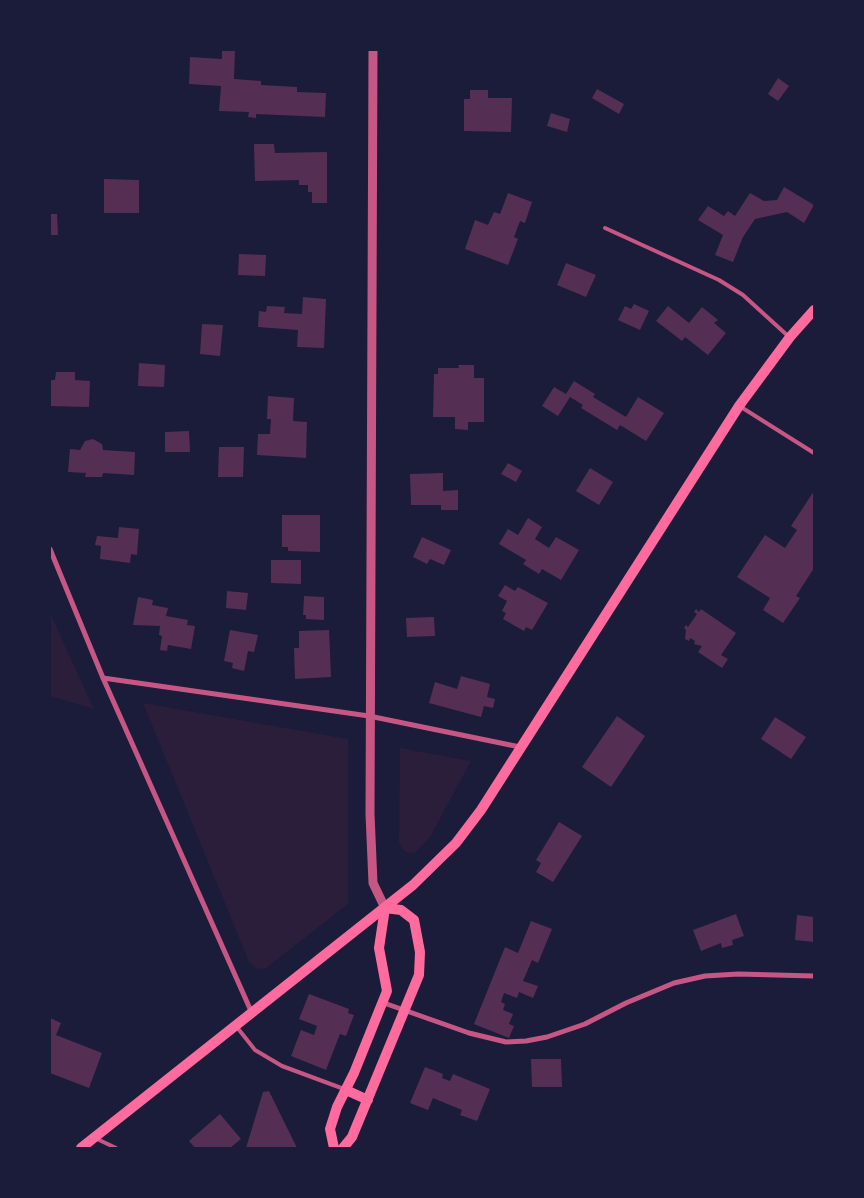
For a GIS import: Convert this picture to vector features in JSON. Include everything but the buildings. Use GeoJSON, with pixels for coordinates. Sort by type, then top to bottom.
{"type":"FeatureCollection","features":[{"type":"Feature","properties":{"kind":"main road"},"geometry":{"type":"LineString","coordinates":[[81,1148],[234,1024],[385,908],[430,870],[456,844],[481,810],[739,406],[790,337],[814,310]]}},
{"type":"Feature","properties":{"kind":"main road"},"geometry":{"type":"LineString","coordinates":[[334,1148],[330,1129],[384,1003],[387,991],[379,948],[385,908]]}},
{"type":"Feature","properties":{"kind":"main road"},"geometry":{"type":"LineString","coordinates":[[343,1148],[352,1137],[418,975],[420,952],[414,920],[401,910],[385,908]]}},
{"type":"Feature","properties":{"kind":"main road"},"geometry":{"type":"LineString","coordinates":[[346,1090],[368,1100]]}},
{"type":"Feature","properties":{"kind":"street"},"geometry":{"type":"LineString","coordinates":[[372,50],[369,716],[373,884],[385,908]]}},
{"type":"Feature","properties":{"kind":"street"},"geometry":{"type":"LineString","coordinates":[[50,549],[102,678],[251,1011]]}},
{"type":"Feature","properties":{"kind":"street"},"geometry":{"type":"LineString","coordinates":[[102,678],[369,716],[520,747]]}},
{"type":"Feature","properties":{"kind":"street"},"geometry":{"type":"LineString","coordinates":[[384,1003],[469,1033],[506,1042],[526,1041],[547,1037],[585,1024],[674,983],[705,976],[738,974],[814,976]]}},
{"type":"Feature","properties":{"kind":"lane"},"geometry":{"type":"LineString","coordinates":[[605,228],[719,280],[743,295],[790,337]]}},
{"type":"Feature","properties":{"kind":"lane"},"geometry":{"type":"LineString","coordinates":[[739,406],[814,453]]}},
{"type":"Feature","properties":{"kind":"lane"},"geometry":{"type":"LineString","coordinates":[[234,1024],[255,1050],[282,1066],[346,1090]]}},
{"type":"Feature","properties":{"kind":"lane"},"geometry":{"type":"LineString","coordinates":[[94,1138],[116,1148]]}},
{"type":"Feature","properties":{"kind":"shaded area"},"geometry":{"type":"Polygon","coordinates":[[[50,613],[94,709],[50,696],[50,613]]]}},
{"type":"Feature","properties":{"kind":"shaded area"},"geometry":{"type":"Polygon","coordinates":[[[143,703],[348,739],[348,904],[266,968],[257,969],[249,962],[143,703]]]}},
{"type":"Feature","properties":{"kind":"shaded area"},"geometry":{"type":"Polygon","coordinates":[[[400,748],[471,761],[430,837],[416,852],[410,853],[404,851],[399,842],[400,748]]]}}]}
